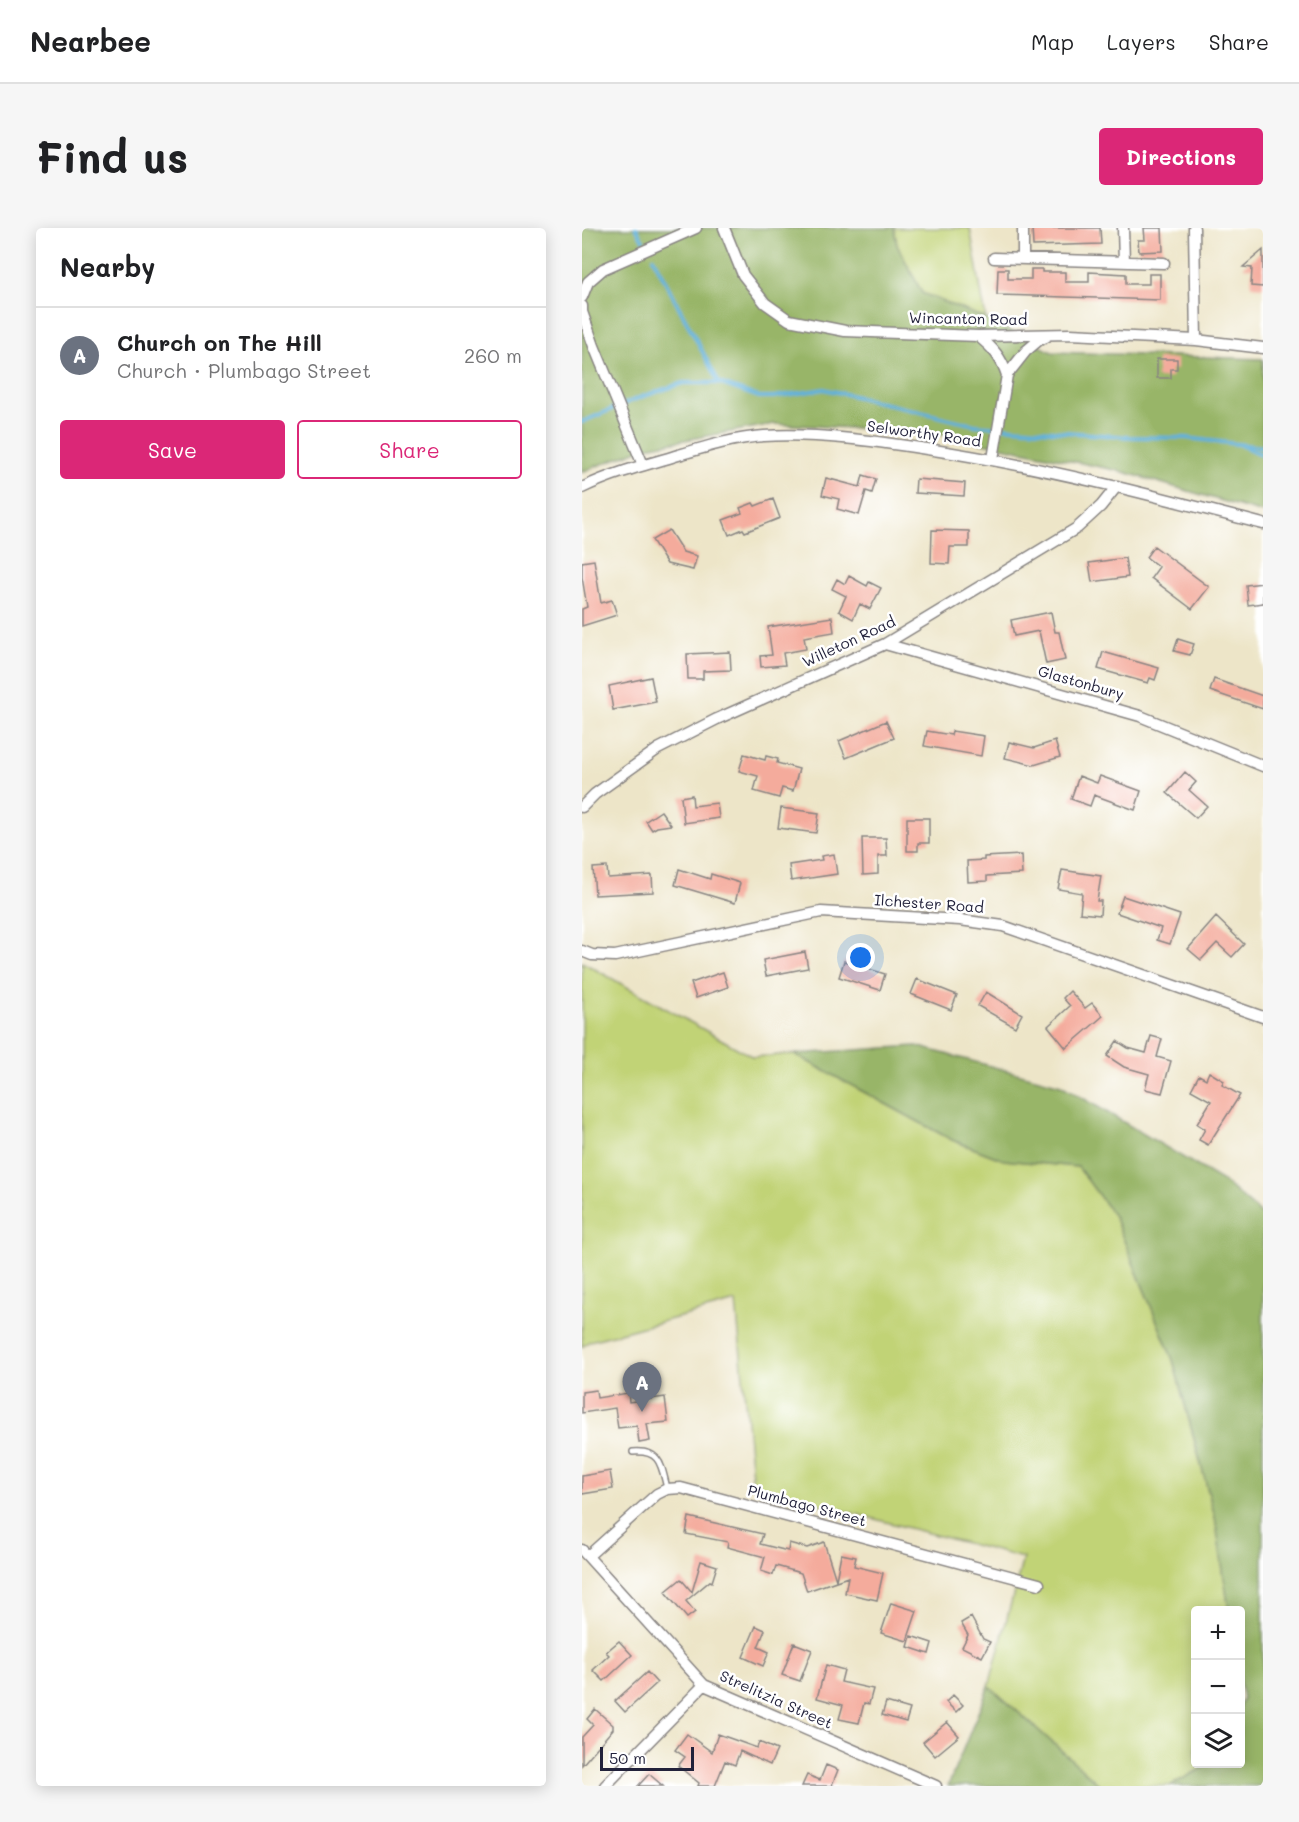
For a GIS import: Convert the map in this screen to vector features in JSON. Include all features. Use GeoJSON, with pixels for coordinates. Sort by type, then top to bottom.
{"type":"FeatureCollection","features":[{"type":"Feature","properties":{"kind":"street"},"geometry":{"type":"LineString","coordinates":[[582,297],[588,282],[603,269],[696,228]]}},
{"type":"Feature","properties":{"kind":"street","name":"Wincanton Road"},"geometry":{"type":"LineString","coordinates":[[724,228],[743,274],[765,303],[789,320],[845,331],[978,336],[1055,334],[1196,340],[1263,348]]}},
{"type":"Feature","properties":{"kind":"street"},"geometry":{"type":"LineString","coordinates":[[1023,228],[1023,259]]}},
{"type":"Feature","properties":{"kind":"street"},"geometry":{"type":"LineString","coordinates":[[1124,228],[1124,262]]}},
{"type":"Feature","properties":{"kind":"street"},"geometry":{"type":"LineString","coordinates":[[1194,228],[1196,340]]}},
{"type":"Feature","properties":{"kind":"street"},"geometry":{"type":"LineString","coordinates":[[994,258],[1164,263]]}},
{"type":"Feature","properties":{"kind":"street"},"geometry":{"type":"LineString","coordinates":[[582,306],[594,346],[643,465]]}},
{"type":"Feature","properties":{"kind":"street"},"geometry":{"type":"LineString","coordinates":[[993,459],[1007,375],[1038,340],[1055,334]]}},
{"type":"Feature","properties":{"kind":"street"},"geometry":{"type":"LineString","coordinates":[[978,336],[997,353],[1007,375]]}},
{"type":"Feature","properties":{"kind":"street","name":"Selworthy Road"},"geometry":{"type":"LineString","coordinates":[[582,488],[643,465],[716,444],[763,436],[805,436],[886,443],[993,459],[1117,486],[1263,524]]}},
{"type":"Feature","properties":{"kind":"street","name":"Willeton Road"},"geometry":{"type":"LineString","coordinates":[[582,807],[595,794],[658,749],[717,719],[885,644],[1077,528],[1090,518],[1117,486]]}},
{"type":"Feature","properties":{"kind":"street","name":"Glastonbury"},"geometry":{"type":"LineString","coordinates":[[885,644],[1140,716],[1263,766]]}},
{"type":"Feature","properties":{"kind":"street","name":"Ilchester Road"},"geometry":{"type":"LineString","coordinates":[[582,951],[592,955],[615,956],[821,912],[960,920],[1003,926],[1263,1017]]}},
{"type":"Feature","properties":{"kind":"street","name":"Plumbago Street"},"geometry":{"type":"LineString","coordinates":[[667,1489],[681,1488],[693,1491],[1039,1584]]}},
{"type":"Feature","properties":{"kind":"street"},"geometry":{"type":"LineString","coordinates":[[585,1553],[649,1500],[667,1489]]}},
{"type":"Feature","properties":{"kind":"street","name":"Strelitzia Street"},"geometry":{"type":"LineString","coordinates":[[585,1553],[704,1685],[936,1786]]}},
{"type":"Feature","properties":{"kind":"street"},"geometry":{"type":"LineString","coordinates":[[605,1786],[704,1685]]}},
{"type":"Feature","properties":{"kind":"lane"},"geometry":{"type":"LineString","coordinates":[[633,1452],[646,1451],[659,1460],[667,1489]]}},
{"type":"Feature","properties":{"kind":"green space"},"geometry":{"type":"Polygon","coordinates":[[[582,228],[894,228],[897,245],[922,293],[986,319],[1052,352],[1263,359],[1263,513],[1120,471],[929,432],[774,424],[646,447],[582,472],[582,228]]]}},
{"type":"Feature","properties":{"kind":"green space"},"geometry":{"type":"Polygon","coordinates":[[[894,228],[970,228],[986,319],[922,293],[897,245],[894,228]]]}},
{"type":"Feature","properties":{"kind":"green space"},"geometry":{"type":"Polygon","coordinates":[[[582,962],[753,1057],[794,1054],[952,1140],[1004,1160],[1078,1167],[1114,1216],[1173,1360],[1215,1517],[1228,1606],[1191,1606],[1191,1768],[1203,1768],[1170,1786],[1101,1786],[989,1686],[1023,1558],[753,1487],[736,1302],[590,1341],[582,1347],[582,962]]]}},
{"type":"Feature","properties":{"kind":"green space"},"geometry":{"type":"Polygon","coordinates":[[[916,1046],[1061,1085],[1223,1181],[1263,1216],[1263,1786],[1170,1786],[1203,1768],[1245,1768],[1245,1606],[1228,1606],[1215,1517],[1173,1360],[1114,1216],[1078,1167],[1004,1160],[952,1140],[794,1054],[916,1046]]]}},
{"type":"Feature","properties":{"kind":"green space"},"geometry":{"type":"Polygon","coordinates":[[[989,1686],[1101,1786],[948,1786],[989,1686]]]}},
{"type":"Feature","properties":{"kind":"building"},"geometry":{"type":"Polygon","coordinates":[[[1032,228],[1100,228],[1101,244],[1033,246],[1032,228]]]}},
{"type":"Feature","properties":{"kind":"building"},"geometry":{"type":"Polygon","coordinates":[[[1144,228],[1162,228],[1163,251],[1139,252],[1138,240],[1145,240],[1144,228]]]}},
{"type":"Feature","properties":{"kind":"building"},"geometry":{"type":"Polygon","coordinates":[[[1263,250],[1263,287],[1251,286],[1252,268],[1243,267],[1263,250]]]}},
{"type":"Feature","properties":{"kind":"building"},"geometry":{"type":"Polygon","coordinates":[[[998,269],[1008,269],[1008,279],[1031,279],[1031,269],[1042,269],[1042,272],[1065,272],[1065,282],[1089,282],[1089,272],[1126,274],[1126,284],[1149,284],[1149,274],[1160,274],[1160,300],[997,295],[998,269]]]}},
{"type":"Feature","properties":{"kind":"building"},"geometry":{"type":"Polygon","coordinates":[[[1157,359],[1177,359],[1177,369],[1171,369],[1171,378],[1157,378],[1157,359]]]}},
{"type":"Feature","properties":{"kind":"building"},"geometry":{"type":"Polygon","coordinates":[[[863,475],[876,479],[872,493],[866,491],[859,515],[837,509],[839,499],[822,495],[826,478],[860,487],[863,475]]]}},
{"type":"Feature","properties":{"kind":"building"},"geometry":{"type":"Polygon","coordinates":[[[916,479],[965,483],[964,496],[915,493],[916,479]]]}},
{"type":"Feature","properties":{"kind":"building"},"geometry":{"type":"Polygon","coordinates":[[[773,499],[780,518],[745,532],[743,529],[729,535],[723,520],[742,513],[740,508],[753,503],[755,506],[773,499]]]}},
{"type":"Feature","properties":{"kind":"building"},"geometry":{"type":"Polygon","coordinates":[[[669,530],[683,552],[697,556],[693,570],[667,564],[652,540],[669,530]]]}},
{"type":"Feature","properties":{"kind":"building"},"geometry":{"type":"Polygon","coordinates":[[[932,530],[969,531],[969,547],[950,547],[949,564],[931,563],[932,530]]]}},
{"type":"Feature","properties":{"kind":"building"},"geometry":{"type":"Polygon","coordinates":[[[1154,546],[1209,587],[1192,609],[1151,578],[1159,567],[1146,557],[1154,546]]]}},
{"type":"Feature","properties":{"kind":"building"},"geometry":{"type":"Polygon","coordinates":[[[1125,558],[1128,577],[1092,582],[1089,563],[1125,558]]]}},
{"type":"Feature","properties":{"kind":"building"},"geometry":{"type":"Polygon","coordinates":[[[594,560],[601,603],[612,600],[617,615],[582,626],[582,609],[587,607],[582,562],[594,560]]]}},
{"type":"Feature","properties":{"kind":"building"},"geometry":{"type":"Polygon","coordinates":[[[849,576],[867,586],[869,582],[881,588],[870,609],[860,604],[853,619],[839,611],[846,596],[832,589],[837,579],[845,584],[849,576]]]}},
{"type":"Feature","properties":{"kind":"building"},"geometry":{"type":"Polygon","coordinates":[[[1263,583],[1263,603],[1248,605],[1246,585],[1263,583]]]}},
{"type":"Feature","properties":{"kind":"building"},"geometry":{"type":"Polygon","coordinates":[[[1051,612],[1055,632],[1059,632],[1065,660],[1046,664],[1039,631],[1014,636],[1011,620],[1051,612]]]}},
{"type":"Feature","properties":{"kind":"building"},"geometry":{"type":"Polygon","coordinates":[[[832,617],[834,632],[804,637],[806,649],[783,653],[785,665],[761,667],[760,656],[772,655],[768,627],[832,617]]]}},
{"type":"Feature","properties":{"kind":"building"},"geometry":{"type":"Polygon","coordinates":[[[1178,639],[1194,644],[1190,655],[1174,651],[1178,639]]]}},
{"type":"Feature","properties":{"kind":"building"},"geometry":{"type":"Polygon","coordinates":[[[730,652],[731,670],[703,671],[703,679],[688,679],[687,654],[730,652]]]}},
{"type":"Feature","properties":{"kind":"building"},"geometry":{"type":"Polygon","coordinates":[[[1103,652],[1159,668],[1155,680],[1150,678],[1148,683],[1098,669],[1103,652]]]}},
{"type":"Feature","properties":{"kind":"building"},"geometry":{"type":"Polygon","coordinates":[[[651,677],[656,702],[613,710],[609,686],[651,677]]]}},
{"type":"Feature","properties":{"kind":"building"},"geometry":{"type":"Polygon","coordinates":[[[1214,679],[1263,696],[1263,709],[1210,691],[1214,679]]]}},
{"type":"Feature","properties":{"kind":"building"},"geometry":{"type":"Polygon","coordinates":[[[886,721],[894,738],[846,758],[839,741],[886,721]]]}},
{"type":"Feature","properties":{"kind":"building"},"geometry":{"type":"Polygon","coordinates":[[[927,731],[951,735],[952,731],[984,736],[981,756],[924,746],[927,731]]]}},
{"type":"Feature","properties":{"kind":"building"},"geometry":{"type":"Polygon","coordinates":[[[1055,741],[1060,757],[1034,765],[1005,758],[1009,742],[1034,748],[1055,741]]]}},
{"type":"Feature","properties":{"kind":"building"},"geometry":{"type":"Polygon","coordinates":[[[744,754],[765,760],[766,756],[778,759],[777,763],[799,769],[793,791],[782,788],[779,798],[754,791],[758,776],[739,771],[744,754]]]}},
{"type":"Feature","properties":{"kind":"building"},"geometry":{"type":"Polygon","coordinates":[[[1185,772],[1196,782],[1189,790],[1207,806],[1196,818],[1167,793],[1185,772]]]}},
{"type":"Feature","properties":{"kind":"building"},"geometry":{"type":"Polygon","coordinates":[[[1079,776],[1097,783],[1100,776],[1141,791],[1135,810],[1094,795],[1090,806],[1071,799],[1079,776]]]}},
{"type":"Feature","properties":{"kind":"building"},"geometry":{"type":"Polygon","coordinates":[[[692,795],[693,806],[717,803],[719,818],[684,823],[681,797],[692,795]]]}},
{"type":"Feature","properties":{"kind":"building"},"geometry":{"type":"Polygon","coordinates":[[[781,808],[819,813],[816,833],[778,828],[781,808]]]}},
{"type":"Feature","properties":{"kind":"building"},"geometry":{"type":"Polygon","coordinates":[[[661,811],[671,825],[652,830],[646,821],[661,811]]]}},
{"type":"Feature","properties":{"kind":"building"},"geometry":{"type":"Polygon","coordinates":[[[907,818],[929,818],[929,843],[918,843],[918,851],[907,851],[907,818]]]}},
{"type":"Feature","properties":{"kind":"building"},"geometry":{"type":"Polygon","coordinates":[[[862,838],[886,838],[887,856],[878,856],[878,874],[863,875],[862,838]]]}},
{"type":"Feature","properties":{"kind":"building"},"geometry":{"type":"Polygon","coordinates":[[[834,854],[837,874],[791,881],[789,865],[822,860],[821,856],[834,854]]]}},
{"type":"Feature","properties":{"kind":"building"},"geometry":{"type":"Polygon","coordinates":[[[1021,855],[1022,874],[987,876],[987,881],[968,882],[967,861],[984,860],[984,857],[1021,855]]]}},
{"type":"Feature","properties":{"kind":"building"},"geometry":{"type":"Polygon","coordinates":[[[607,867],[608,878],[652,875],[653,892],[595,895],[593,868],[607,867]]]}},
{"type":"Feature","properties":{"kind":"building"},"geometry":{"type":"Polygon","coordinates":[[[679,869],[710,879],[711,874],[740,883],[735,903],[675,885],[679,869]]]}},
{"type":"Feature","properties":{"kind":"building"},"geometry":{"type":"Polygon","coordinates":[[[1062,870],[1101,876],[1097,901],[1101,901],[1100,915],[1080,913],[1082,893],[1058,889],[1062,870]]]}},
{"type":"Feature","properties":{"kind":"building"},"geometry":{"type":"Polygon","coordinates":[[[1123,896],[1180,915],[1170,944],[1157,940],[1161,928],[1117,913],[1123,896]]]}},
{"type":"Feature","properties":{"kind":"building"},"geometry":{"type":"Polygon","coordinates":[[[1216,917],[1244,944],[1232,957],[1217,943],[1201,960],[1188,949],[1216,917]]]}},
{"type":"Feature","properties":{"kind":"building"},"geometry":{"type":"Polygon","coordinates":[[[805,952],[808,968],[766,976],[763,960],[805,952]]]}},
{"type":"Feature","properties":{"kind":"building"},"geometry":{"type":"Polygon","coordinates":[[[844,961],[885,974],[880,990],[839,977],[844,961]]]}},
{"type":"Feature","properties":{"kind":"building"},"geometry":{"type":"Polygon","coordinates":[[[723,972],[728,987],[696,998],[691,983],[723,972]]]}},
{"type":"Feature","properties":{"kind":"building"},"geometry":{"type":"Polygon","coordinates":[[[917,979],[957,995],[951,1010],[911,994],[917,979]]]}},
{"type":"Feature","properties":{"kind":"building"},"geometry":{"type":"Polygon","coordinates":[[[1070,991],[1085,1008],[1092,1003],[1103,1016],[1066,1048],[1048,1026],[1070,1006],[1063,998],[1070,991]]]}},
{"type":"Feature","properties":{"kind":"building"},"geometry":{"type":"Polygon","coordinates":[[[986,992],[1022,1014],[1015,1027],[978,1006],[986,992]]]}},
{"type":"Feature","properties":{"kind":"building"},"geometry":{"type":"Polygon","coordinates":[[[1151,1036],[1162,1039],[1157,1057],[1171,1061],[1162,1093],[1145,1089],[1149,1074],[1124,1067],[1107,1056],[1117,1041],[1128,1048],[1146,1053],[1151,1036]]]}},
{"type":"Feature","properties":{"kind":"building"},"geometry":{"type":"Polygon","coordinates":[[[1209,1072],[1224,1081],[1222,1085],[1240,1095],[1208,1145],[1199,1140],[1205,1129],[1197,1124],[1211,1101],[1191,1090],[1199,1075],[1206,1079],[1209,1072]]]}},
{"type":"Feature","properties":{"kind":"building"},"geometry":{"type":"Polygon","coordinates":[[[596,1390],[597,1398],[628,1393],[629,1402],[665,1397],[668,1422],[647,1424],[650,1441],[639,1443],[637,1426],[618,1428],[615,1408],[582,1413],[582,1392],[596,1390]]]}},
{"type":"Feature","properties":{"kind":"building"},"geometry":{"type":"Polygon","coordinates":[[[610,1471],[613,1489],[582,1494],[582,1476],[610,1471]]]}},
{"type":"Feature","properties":{"kind":"building"},"geometry":{"type":"Polygon","coordinates":[[[689,1517],[763,1534],[760,1544],[788,1551],[789,1543],[807,1548],[824,1542],[836,1580],[841,1554],[856,1557],[854,1566],[883,1573],[877,1600],[845,1593],[848,1577],[807,1591],[801,1573],[776,1566],[773,1575],[761,1571],[765,1557],[727,1547],[728,1542],[686,1534],[689,1517]]]}},
{"type":"Feature","properties":{"kind":"building"},"geometry":{"type":"Polygon","coordinates":[[[701,1561],[717,1566],[712,1582],[710,1581],[686,1601],[695,1612],[687,1618],[665,1592],[681,1579],[692,1592],[701,1561]]]}},
{"type":"Feature","properties":{"kind":"building"},"geometry":{"type":"Polygon","coordinates":[[[891,1603],[917,1611],[907,1641],[881,1633],[891,1603]]]}},
{"type":"Feature","properties":{"kind":"building"},"geometry":{"type":"Polygon","coordinates":[[[971,1617],[983,1639],[990,1642],[982,1657],[962,1647],[968,1635],[961,1623],[971,1617]]]}},
{"type":"Feature","properties":{"kind":"building"},"geometry":{"type":"Polygon","coordinates":[[[756,1626],[765,1630],[758,1647],[769,1652],[763,1666],[743,1657],[756,1626]]]}},
{"type":"Feature","properties":{"kind":"building"},"geometry":{"type":"Polygon","coordinates":[[[911,1636],[932,1643],[929,1654],[908,1647],[911,1636]]]}},
{"type":"Feature","properties":{"kind":"building"},"geometry":{"type":"Polygon","coordinates":[[[619,1641],[632,1655],[604,1681],[593,1670],[609,1655],[606,1652],[619,1641]]]}},
{"type":"Feature","properties":{"kind":"building"},"geometry":{"type":"Polygon","coordinates":[[[794,1643],[812,1650],[800,1681],[782,1675],[794,1643]]]}},
{"type":"Feature","properties":{"kind":"building"},"geometry":{"type":"Polygon","coordinates":[[[826,1665],[844,1670],[841,1682],[873,1689],[869,1704],[864,1703],[859,1723],[839,1719],[843,1705],[817,1698],[826,1665]]]}},
{"type":"Feature","properties":{"kind":"building"},"geometry":{"type":"Polygon","coordinates":[[[647,1672],[657,1683],[625,1712],[615,1701],[647,1672]]]}},
{"type":"Feature","properties":{"kind":"building"},"geometry":{"type":"Polygon","coordinates":[[[953,1695],[963,1705],[956,1712],[946,1702],[953,1695]]]}},
{"type":"Feature","properties":{"kind":"building"},"geometry":{"type":"Polygon","coordinates":[[[886,1702],[910,1709],[906,1722],[882,1715],[886,1702]]]}},
{"type":"Feature","properties":{"kind":"building"},"geometry":{"type":"Polygon","coordinates":[[[595,1709],[613,1725],[613,1729],[582,1765],[582,1737],[593,1725],[587,1719],[595,1709]]]}},
{"type":"Feature","properties":{"kind":"building"},"geometry":{"type":"Polygon","coordinates":[[[947,1722],[959,1736],[935,1756],[923,1742],[947,1722]]]}},
{"type":"Feature","properties":{"kind":"building"},"geometry":{"type":"Polygon","coordinates":[[[687,1734],[712,1752],[718,1734],[757,1748],[759,1742],[777,1750],[770,1765],[740,1751],[735,1765],[725,1761],[715,1786],[698,1786],[699,1783],[678,1766],[685,1757],[675,1750],[687,1734]]]}},
{"type":"Feature","properties":{"kind":"building"},"geometry":{"type":"Polygon","coordinates":[[[826,1765],[838,1770],[832,1785],[834,1786],[802,1786],[807,1775],[820,1780],[826,1765]]]}},
{"type":"Feature","properties":{"kind":"building"},"geometry":{"type":"Polygon","coordinates":[[[649,1774],[663,1786],[638,1786],[649,1774]]]}},
{"type":"Feature","properties":{"kind":"waterway"},"geometry":{"type":"LineString","coordinates":[[636,228],[643,240]]}},
{"type":"Feature","properties":{"kind":"waterway"},"geometry":{"type":"LineString","coordinates":[[653,258],[719,383]]}},
{"type":"Feature","properties":{"kind":"waterway"},"geometry":{"type":"LineString","coordinates":[[582,422],[641,397],[683,383],[719,383],[759,397],[774,397],[824,389],[975,425],[1129,437],[1186,438],[1263,447]]}},
{"type":"Feature","properties":{"kind":"waterway"},"geometry":{"type":"LineString","coordinates":[[1242,446],[1263,455]]}},
{"type":"Feature","properties":{"kind":"place","name":"Church on The Hill"},"geometry":{"type":"Point","coordinates":[642,1412]}}]}
